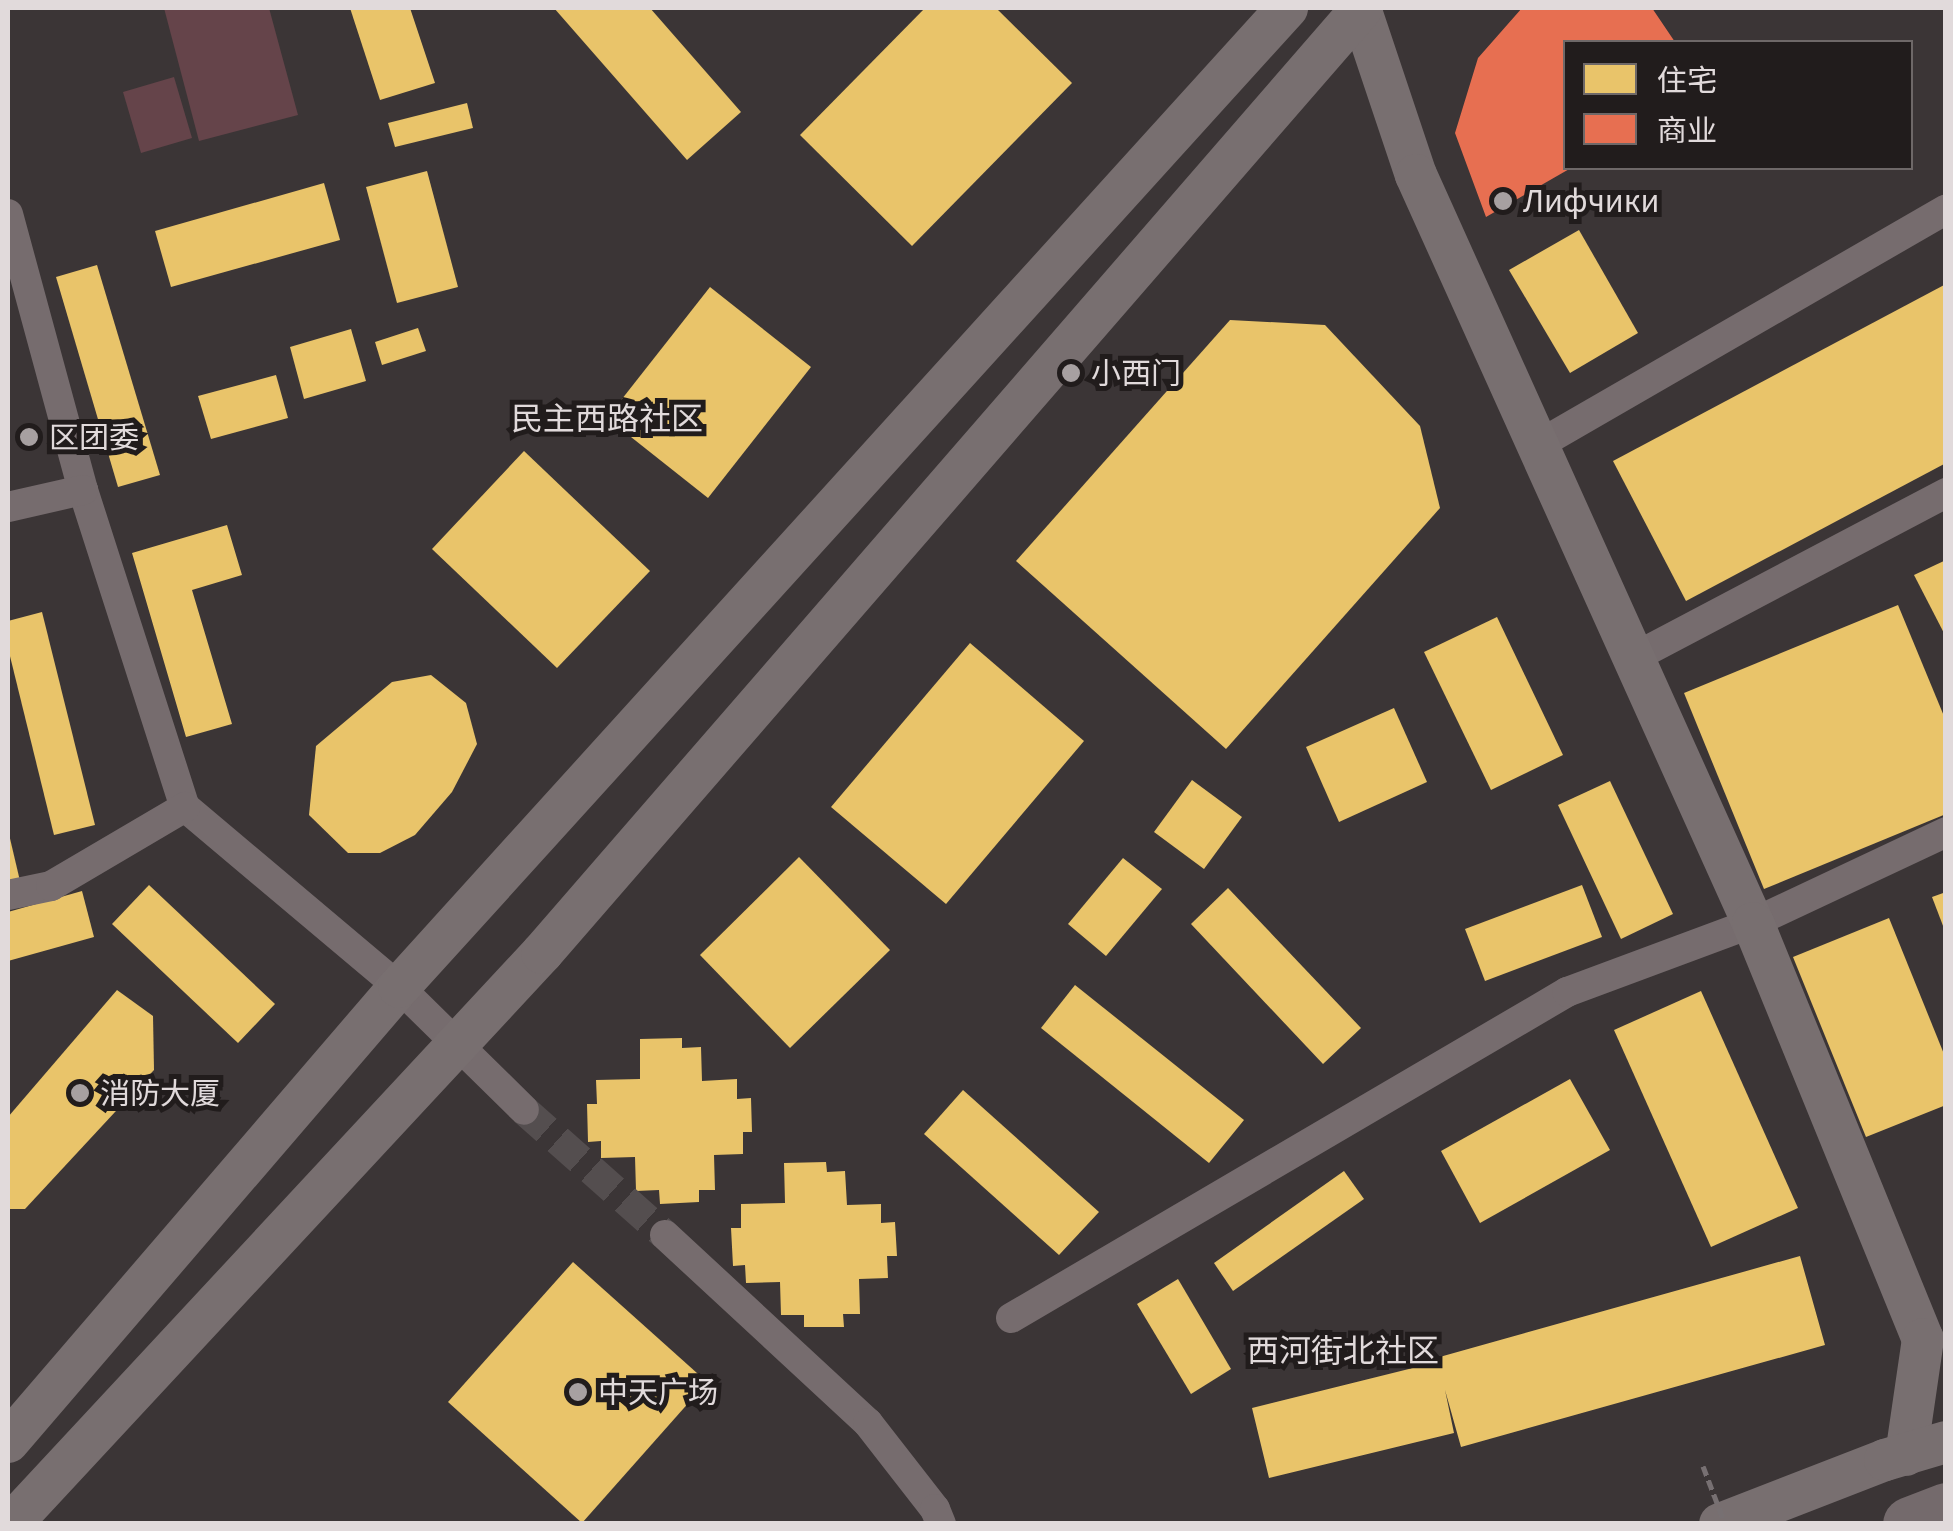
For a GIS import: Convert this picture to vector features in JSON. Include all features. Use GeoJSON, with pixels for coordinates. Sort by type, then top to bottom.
{"type":"FeatureCollection","features":[{"type":"Feature","properties":{"kind":"main road"},"geometry":{"type":"LineString","coordinates":[[8,1442],[399,987],[1287,8]]}},
{"type":"Feature","properties":{"kind":"main road"},"geometry":{"type":"LineString","coordinates":[[1361,8],[1416,175],[1753,923],[1923,1339],[1926,1449],[1722,1524]]}},
{"type":"Feature","properties":{"kind":"main road"},"geometry":{"type":"LineString","coordinates":[[11,1524],[568,923],[1361,8]]}},
{"type":"Feature","properties":{"kind":"street"},"geometry":{"type":"LineString","coordinates":[[1538,446],[1946,209]]}},
{"type":"Feature","properties":{"kind":"street"},"geometry":{"type":"LineString","coordinates":[[8,214],[84,490],[185,807],[399,987],[524,1110]]}},
{"type":"Feature","properties":{"kind":"street"},"geometry":{"type":"LineString","coordinates":[[8,507],[84,490]]}},
{"type":"Feature","properties":{"kind":"street"},"geometry":{"type":"LineString","coordinates":[[1633,658],[1946,493]]}},
{"type":"Feature","properties":{"kind":"street"},"geometry":{"type":"LineString","coordinates":[[8,895],[51,886],[185,807]]}},
{"type":"Feature","properties":{"kind":"street"},"geometry":{"type":"LineString","coordinates":[[1011,1318],[1567,992],[1753,923],[1946,832]]}},
{"type":"Feature","properties":{"kind":"street"},"geometry":{"type":"LineString","coordinates":[[665,1236],[868,1422],[935,1509],[941,1524]]}},
{"type":"Feature","properties":{"kind":"path"},"geometry":{"type":"LineString","coordinates":[[1703,1466],[1722,1524]]}},
{"type":"Feature","properties":{"kind":"shaded area"},"geometry":{"type":"Polygon","coordinates":[[[164,8],[269,8],[298,115],[199,141],[164,8]]]}},
{"type":"Feature","properties":{"kind":"shaded area"},"geometry":{"type":"Polygon","coordinates":[[[174,77],[192,138],[141,153],[123,92],[174,77]]]}},
{"type":"Feature","properties":{"kind":"building: 住宅"},"geometry":{"type":"Polygon","coordinates":[[[350,8],[410,8],[435,83],[380,100],[350,8]]]}},
{"type":"Feature","properties":{"kind":"building: 住宅"},"geometry":{"type":"Polygon","coordinates":[[[554,8],[650,8],[741,112],[687,160],[554,8]]]}},
{"type":"Feature","properties":{"kind":"building: 住宅"},"geometry":{"type":"Polygon","coordinates":[[[925,8],[996,8],[1072,83],[912,246],[800,135],[925,8]]]}},
{"type":"Feature","properties":{"kind":"building: 住宅"},"geometry":{"type":"Polygon","coordinates":[[[467,103],[473,128],[395,147],[388,123],[467,103]]]}},
{"type":"Feature","properties":{"kind":"building: 住宅"},"geometry":{"type":"Polygon","coordinates":[[[427,171],[458,287],[397,303],[366,187],[427,171]]]}},
{"type":"Feature","properties":{"kind":"building: 住宅"},"geometry":{"type":"Polygon","coordinates":[[[324,183],[340,240],[171,287],[155,231],[324,183]]]}},
{"type":"Feature","properties":{"kind":"building: 住宅"},"geometry":{"type":"Polygon","coordinates":[[[1579,230],[1638,333],[1570,373],[1509,270],[1579,230]]]}},
{"type":"Feature","properties":{"kind":"building: 住宅"},"geometry":{"type":"Polygon","coordinates":[[[97,265],[160,475],[118,487],[56,277],[97,265]]]}},
{"type":"Feature","properties":{"kind":"building: 住宅"},"geometry":{"type":"Polygon","coordinates":[[[1946,284],[1946,463],[1686,601],[1613,461],[1946,284]]]}},
{"type":"Feature","properties":{"kind":"building: 住宅"},"geometry":{"type":"Polygon","coordinates":[[[710,287],[811,367],[708,498],[607,418],[710,287]]]}},
{"type":"Feature","properties":{"kind":"building: 住宅"},"geometry":{"type":"Polygon","coordinates":[[[1230,320],[1325,325],[1420,426],[1440,508],[1226,749],[1016,561],[1230,320]]]}},
{"type":"Feature","properties":{"kind":"building: 住宅"},"geometry":{"type":"Polygon","coordinates":[[[418,328],[426,351],[382,365],[375,342],[418,328]]]}},
{"type":"Feature","properties":{"kind":"building: 住宅"},"geometry":{"type":"Polygon","coordinates":[[[351,329],[366,381],[304,399],[290,347],[351,329]]]}},
{"type":"Feature","properties":{"kind":"building: 住宅"},"geometry":{"type":"Polygon","coordinates":[[[276,375],[288,418],[211,439],[198,396],[276,375]]]}},
{"type":"Feature","properties":{"kind":"building: 住宅"},"geometry":{"type":"Polygon","coordinates":[[[524,451],[650,571],[557,668],[432,549],[524,451]]]}},
{"type":"Feature","properties":{"kind":"building: 住宅"},"geometry":{"type":"Polygon","coordinates":[[[227,525],[242,575],[192,590],[232,724],[186,737],[132,553],[227,525]]]}},
{"type":"Feature","properties":{"kind":"building: 住宅"},"geometry":{"type":"Polygon","coordinates":[[[1946,560],[1946,637],[1914,575],[1946,560]]]}},
{"type":"Feature","properties":{"kind":"building: 住宅"},"geometry":{"type":"Polygon","coordinates":[[[1898,605],[1946,721],[1946,814],[1764,889],[1684,693],[1898,605]]]}},
{"type":"Feature","properties":{"kind":"building: 住宅"},"geometry":{"type":"Polygon","coordinates":[[[42,612],[95,825],[54,835],[8,648],[8,621],[42,612]]]}},
{"type":"Feature","properties":{"kind":"building: 住宅"},"geometry":{"type":"Polygon","coordinates":[[[1497,617],[1563,755],[1491,790],[1424,652],[1497,617]]]}},
{"type":"Feature","properties":{"kind":"building: 住宅"},"geometry":{"type":"Polygon","coordinates":[[[970,643],[1084,741],[946,904],[831,807],[970,643]]]}},
{"type":"Feature","properties":{"kind":"building: 住宅"},"geometry":{"type":"Polygon","coordinates":[[[431,675],[466,703],[477,744],[452,792],[415,835],[380,853],[348,853],[309,815],[316,746],[392,682],[431,675]]]}},
{"type":"Feature","properties":{"kind":"building: 住宅"},"geometry":{"type":"Polygon","coordinates":[[[1394,708],[1427,782],[1339,822],[1306,747],[1394,708]]]}},
{"type":"Feature","properties":{"kind":"building: 住宅"},"geometry":{"type":"Polygon","coordinates":[[[1192,780],[1242,817],[1204,869],[1154,832],[1192,780]]]}},
{"type":"Feature","properties":{"kind":"building: 住宅"},"geometry":{"type":"Polygon","coordinates":[[[1610,781],[1673,914],[1621,939],[1558,805],[1610,781]]]}},
{"type":"Feature","properties":{"kind":"building: 住宅"},"geometry":{"type":"Polygon","coordinates":[[[8,830],[20,881],[8,884],[8,830]]]}},
{"type":"Feature","properties":{"kind":"building: 住宅"},"geometry":{"type":"Polygon","coordinates":[[[799,857],[890,950],[790,1048],[700,955],[799,857]]]}},
{"type":"Feature","properties":{"kind":"building: 住宅"},"geometry":{"type":"Polygon","coordinates":[[[1123,858],[1162,889],[1106,956],[1068,924],[1123,858]]]}},
{"type":"Feature","properties":{"kind":"building: 住宅"},"geometry":{"type":"Polygon","coordinates":[[[149,885],[275,1004],[238,1043],[112,924],[149,885]]]}},
{"type":"Feature","properties":{"kind":"building: 住宅"},"geometry":{"type":"Polygon","coordinates":[[[1582,885],[1602,937],[1485,981],[1465,929],[1582,885]]]}},
{"type":"Feature","properties":{"kind":"building: 住宅"},"geometry":{"type":"Polygon","coordinates":[[[1228,888],[1361,1028],[1323,1064],[1191,924],[1228,888]]]}},
{"type":"Feature","properties":{"kind":"building: 住宅"},"geometry":{"type":"Polygon","coordinates":[[[82,891],[94,937],[8,961],[8,912],[82,891]]]}},
{"type":"Feature","properties":{"kind":"building: 住宅"},"geometry":{"type":"Polygon","coordinates":[[[1946,892],[1946,931],[1945,931],[1932,897],[1946,892]]]}},
{"type":"Feature","properties":{"kind":"building: 住宅"},"geometry":{"type":"Polygon","coordinates":[[[1889,918],[1946,1059],[1946,1105],[1866,1137],[1793,957],[1889,918]]]}},
{"type":"Feature","properties":{"kind":"building: 住宅"},"geometry":{"type":"Polygon","coordinates":[[[1075,985],[1244,1120],[1209,1163],[1041,1028],[1075,985]]]}},
{"type":"Feature","properties":{"kind":"building: 住宅","name":"消防大厦"},"geometry":{"type":"Polygon","coordinates":[[[117,990],[153,1016],[154,1070],[25,1209],[8,1209],[8,1117],[117,990]]]}},
{"type":"Feature","properties":{"kind":"building: 住宅"},"geometry":{"type":"Polygon","coordinates":[[[1701,991],[1798,1208],[1711,1247],[1614,1030],[1701,991]]]}},
{"type":"Feature","properties":{"kind":"building: 住宅"},"geometry":{"type":"Polygon","coordinates":[[[682,1038],[682,1048],[701,1047],[702,1081],[737,1079],[737,1099],[751,1098],[752,1132],[743,1132],[743,1154],[714,1155],[715,1190],[699,1190],[699,1202],[660,1204],[659,1190],[636,1191],[635,1157],[601,1158],[601,1141],[588,1142],[587,1104],[597,1104],[596,1080],[640,1079],[640,1039],[682,1038]]]}},
{"type":"Feature","properties":{"kind":"building: 住宅"},"geometry":{"type":"Polygon","coordinates":[[[1570,1079],[1610,1150],[1480,1223],[1441,1151],[1570,1079]]]}},
{"type":"Feature","properties":{"kind":"building: 住宅"},"geometry":{"type":"Polygon","coordinates":[[[963,1090],[1099,1212],[1059,1255],[924,1134],[963,1090]]]}},
{"type":"Feature","properties":{"kind":"building: 住宅"},"geometry":{"type":"Polygon","coordinates":[[[826,1162],[827,1172],[845,1171],[847,1205],[881,1204],[881,1223],[895,1222],[897,1256],[887,1256],[888,1278],[859,1279],[860,1314],[843,1314],[844,1327],[804,1327],[804,1315],[781,1315],[780,1282],[746,1283],[745,1265],[733,1266],[731,1228],[741,1228],[741,1204],[785,1203],[784,1163],[826,1162]]]}},
{"type":"Feature","properties":{"kind":"building: 住宅"},"geometry":{"type":"Polygon","coordinates":[[[1344,1171],[1364,1199],[1233,1291],[1214,1263],[1344,1171]]]}},
{"type":"Feature","properties":{"kind":"building: 住宅"},"geometry":{"type":"Polygon","coordinates":[[[1800,1256],[1825,1345],[1461,1447],[1445,1390],[1454,1433],[1269,1478],[1252,1408],[1437,1362],[1436,1358],[1800,1256]]]}},
{"type":"Feature","properties":{"kind":"building: 住宅","name":"中天广场"},"geometry":{"type":"Polygon","coordinates":[[[573,1262],[707,1382],[582,1523],[448,1402],[573,1262]]]}},
{"type":"Feature","properties":{"kind":"building: 住宅"},"geometry":{"type":"Polygon","coordinates":[[[1178,1279],[1231,1369],[1191,1394],[1137,1304],[1178,1279]]]}},
{"type":"Feature","properties":{"kind":"building: 商业"},"geometry":{"type":"Polygon","coordinates":[[[1522,8],[1652,8],[1674,40],[1563,40],[1563,170],[1568,170],[1486,217],[1455,133],[1478,58],[1522,8]]]}},
{"type":"Feature","properties":{"kind":"tunnel"},"geometry":{"type":"LineString","coordinates":[[524,1110],[665,1235]]}},
{"type":"Feature","properties":{"kind":"place","name":"Лифчики"},"geometry":{"type":"Point","coordinates":[1503,201]}},
{"type":"Feature","properties":{"kind":"place","name":"小西门"},"geometry":{"type":"Point","coordinates":[1071,373]}},
{"type":"Feature","properties":{"kind":"place","name":"区团委"},"geometry":{"type":"Point","coordinates":[29,437]}},
{"type":"Feature","properties":{"kind":"place","name":"消防大厦"},"geometry":{"type":"Point","coordinates":[80,1093]}},
{"type":"Feature","properties":{"kind":"place","name":"中天广场"},"geometry":{"type":"Point","coordinates":[578,1392]}},
{"type":"Feature","properties":{"kind":"district","name":"民主西路社区"},"geometry":{"type":"Point","coordinates":[607,418]}},
{"type":"Feature","properties":{"kind":"district","name":"西河街北社区"},"geometry":{"type":"Point","coordinates":[1343,1350]}}]}
